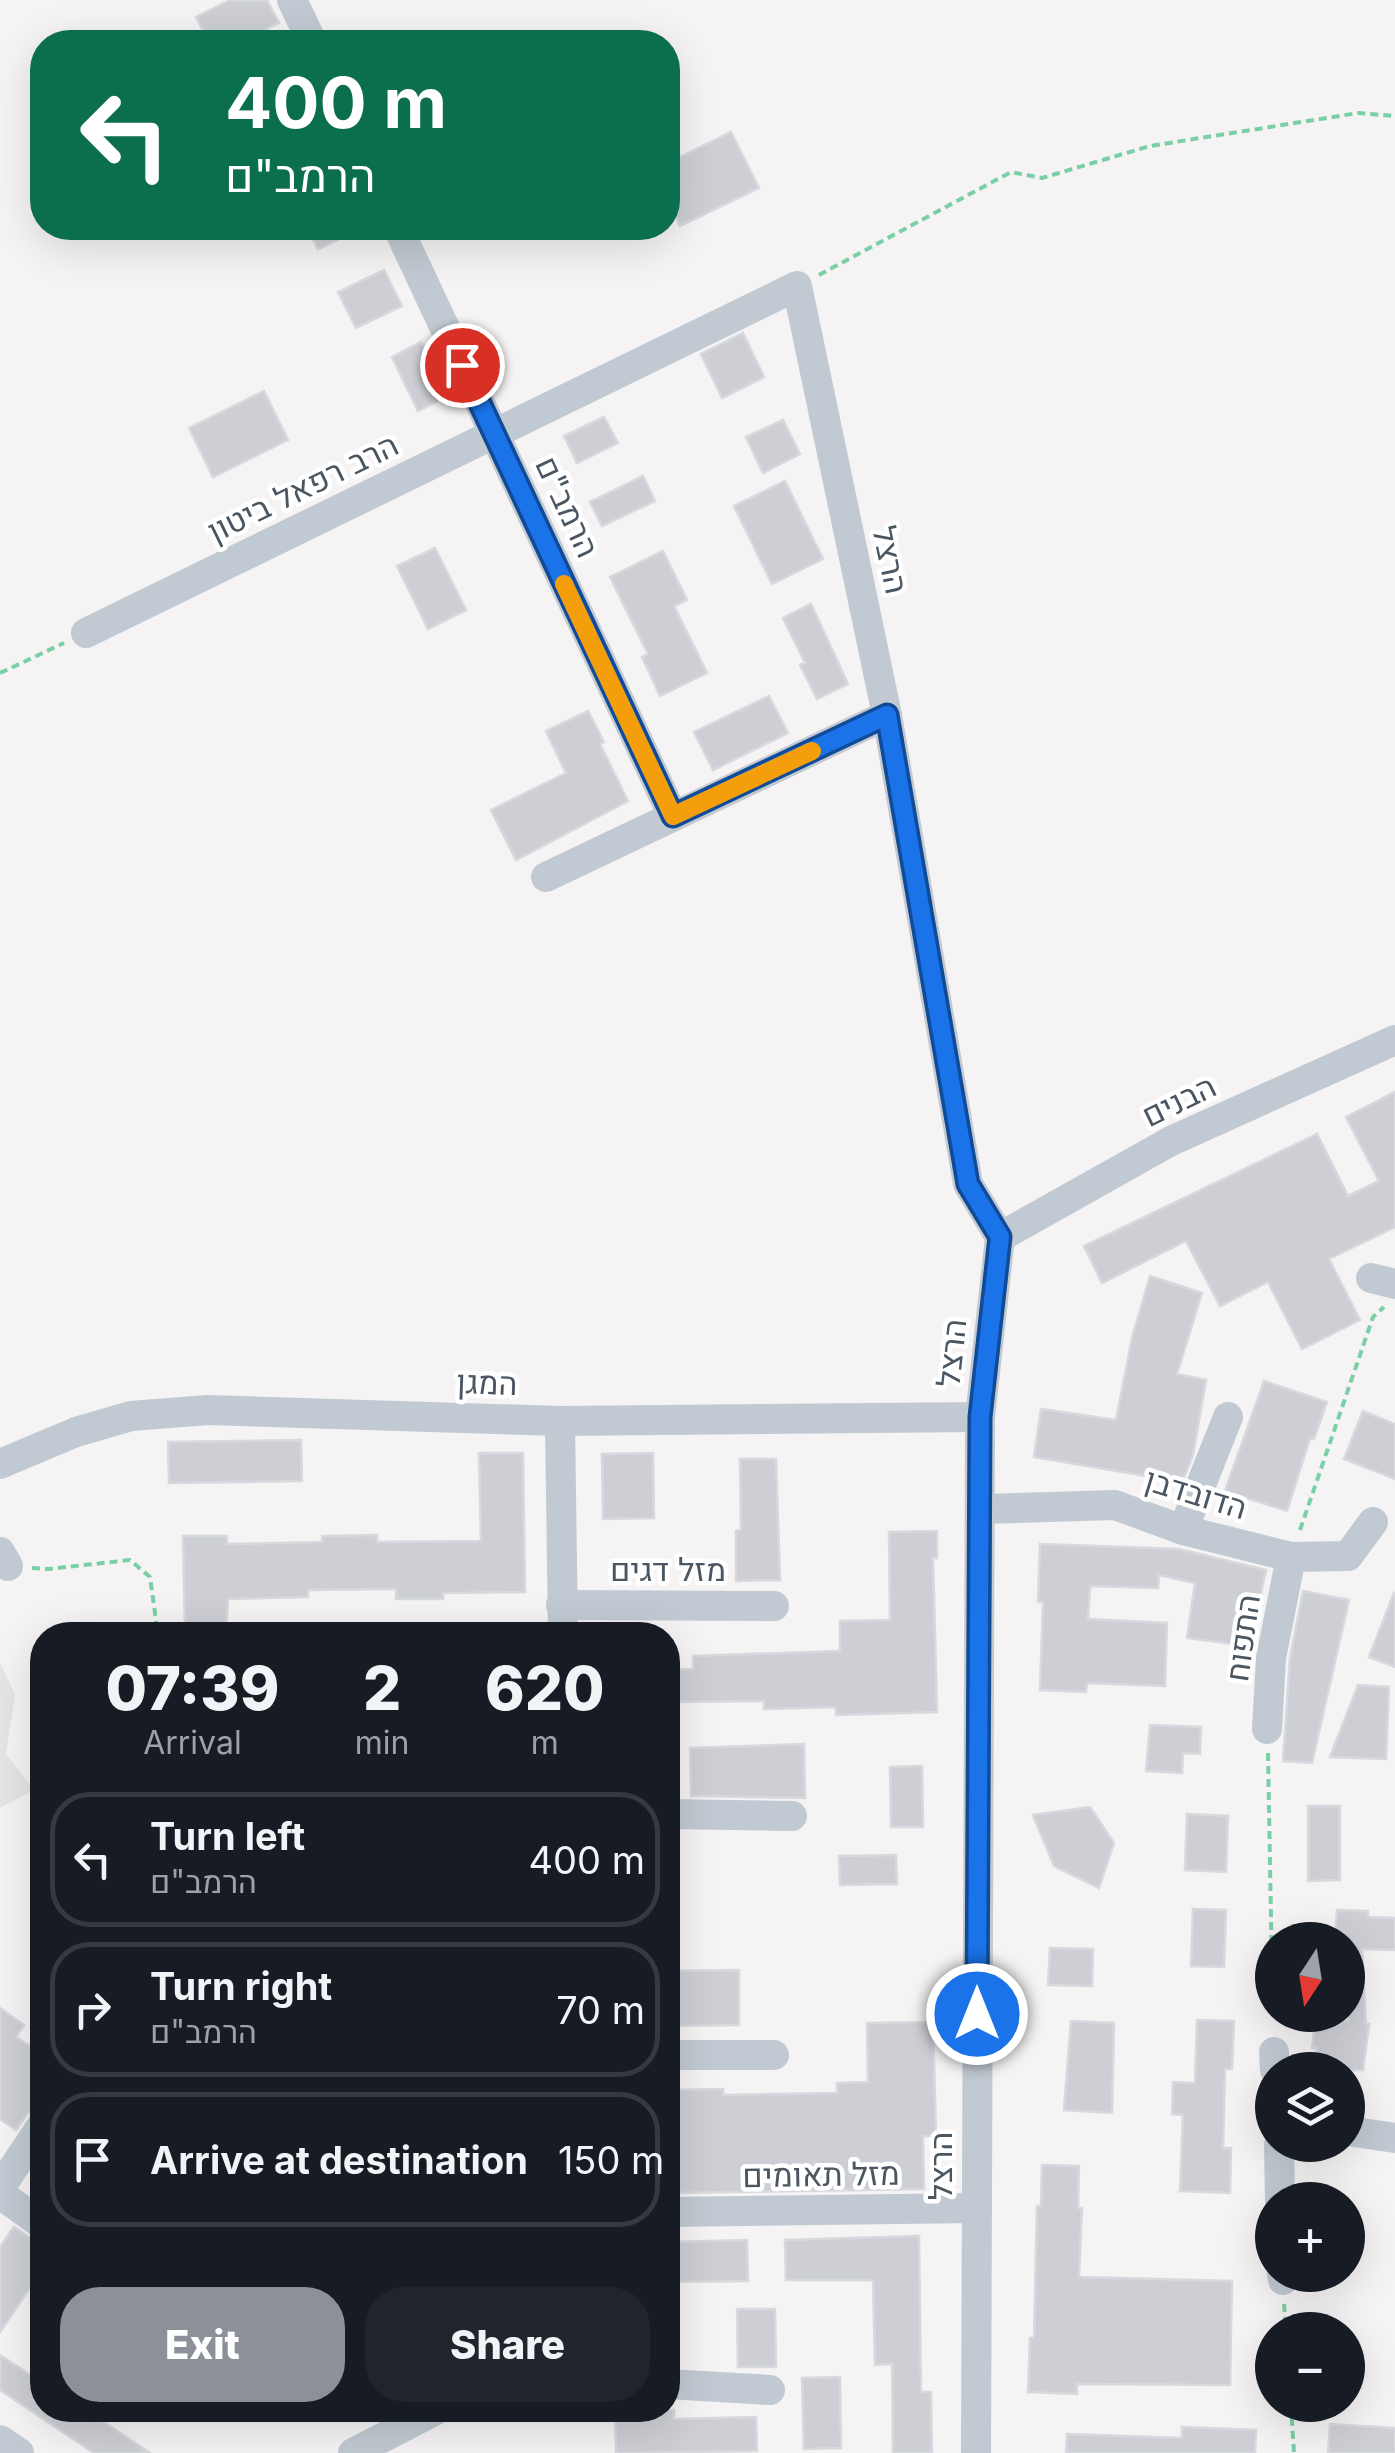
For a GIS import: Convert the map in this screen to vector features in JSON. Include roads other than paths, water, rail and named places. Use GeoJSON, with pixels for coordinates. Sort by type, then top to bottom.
{"type":"FeatureCollection","features":[{"type":"Feature","properties":{"kind":"street"},"geometry":{"type":"LineString","coordinates":[[292,0],[306,30]]}},
{"type":"Feature","properties":{"kind":"street","name":"הרמב\"ם"},"geometry":{"type":"LineString","coordinates":[[404,240],[673,816]]}},
{"type":"Feature","properties":{"kind":"street","name":"הרב רפאל ביטון"},"geometry":{"type":"LineString","coordinates":[[86,632],[798,286]]}},
{"type":"Feature","properties":{"kind":"street","name":"הרצל"},"geometry":{"type":"LineString","coordinates":[[798,286],[887,715],[968,1184],[1000,1237],[980,1417],[976,2453]]}},
{"type":"Feature","properties":{"kind":"street"},"geometry":{"type":"LineString","coordinates":[[546,876],[887,715]]}},
{"type":"Feature","properties":{"kind":"street","name":"הבנים"},"geometry":{"type":"LineString","coordinates":[[1000,1237],[1171,1141],[1395,1040]]}},
{"type":"Feature","properties":{"kind":"street","name":"המגן"},"geometry":{"type":"LineString","coordinates":[[0,1464],[76,1432],[131,1416],[189,1411],[560,1421],[980,1417]]}},
{"type":"Feature","properties":{"kind":"street"},"geometry":{"type":"LineString","coordinates":[[1183,1530],[1228,1418]]}},
{"type":"Feature","properties":{"kind":"street"},"geometry":{"type":"LineString","coordinates":[[560,1421],[562,1620]]}},
{"type":"Feature","properties":{"kind":"street","name":"הדובדבן"},"geometry":{"type":"LineString","coordinates":[[981,1509],[1115,1505],[1183,1530],[1291,1557],[1348,1556],[1373,1522]]}},
{"type":"Feature","properties":{"kind":"street","name":"התפוח"},"geometry":{"type":"LineString","coordinates":[[1268,1728],[1271,1658],[1291,1557]]}},
{"type":"Feature","properties":{"kind":"street","name":"מזל דגים"},"geometry":{"type":"LineString","coordinates":[[562,1620],[774,1606]]}},
{"type":"Feature","properties":{"kind":"street"},"geometry":{"type":"LineString","coordinates":[[680,1814],[792,1816]]}},
{"type":"Feature","properties":{"kind":"street"},"geometry":{"type":"LineString","coordinates":[[680,2056],[774,2054]]}},
{"type":"Feature","properties":{"kind":"street"},"geometry":{"type":"LineString","coordinates":[[1365,2134],[1395,2138]]}},
{"type":"Feature","properties":{"kind":"street"},"geometry":{"type":"LineString","coordinates":[[30,2143],[0,2191],[30,2215]]}},
{"type":"Feature","properties":{"kind":"street","name":"מזל תאומים"},"geometry":{"type":"LineString","coordinates":[[680,2212],[976,2208]]}},
{"type":"Feature","properties":{"kind":"street"},"geometry":{"type":"LineString","coordinates":[[680,2385],[770,2390]]}},
{"type":"Feature","properties":{"kind":"street"},"geometry":{"type":"LineString","coordinates":[[353,2453],[413,2422]]}},
{"type":"Feature","properties":{"kind":"street"},"geometry":{"type":"LineString","coordinates":[[0,2440],[19,2453]]}}]}
